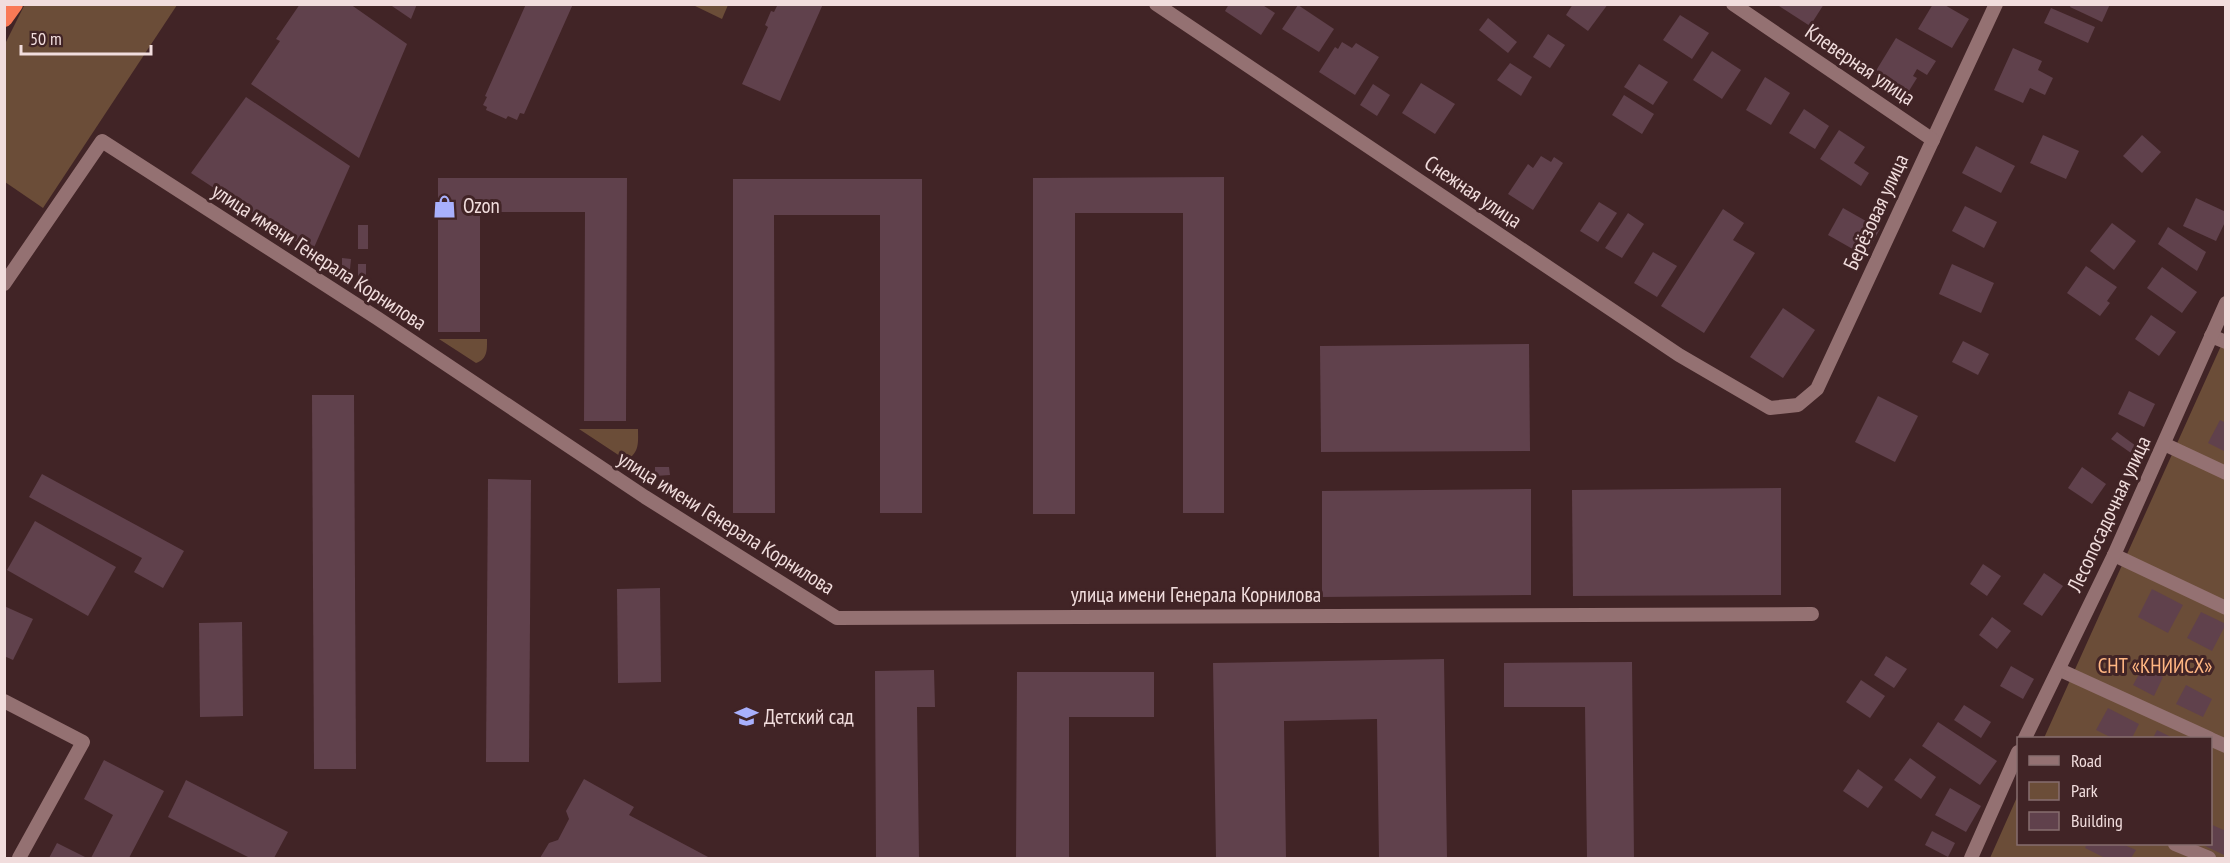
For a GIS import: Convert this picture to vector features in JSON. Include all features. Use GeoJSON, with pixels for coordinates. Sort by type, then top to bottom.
{"type":"FeatureCollection","features":[{"type":"Feature","properties":{"kind":"highway"},"geometry":{"type":"LineString","coordinates":[[4,18],[14,4]]}},
{"type":"Feature","properties":{"kind":"street","name":"Снежная улица"},"geometry":{"type":"LineString","coordinates":[[1156,4],[1679,355],[1770,408]]}},
{"type":"Feature","properties":{"kind":"street","name":"Клеверная улица"},"geometry":{"type":"LineString","coordinates":[[1733,4],[1933,140]]}},
{"type":"Feature","properties":{"kind":"street","name":"Берёзовая улица"},"geometry":{"type":"LineString","coordinates":[[1770,408],[1798,405],[1817,389],[1996,4]]}},
{"type":"Feature","properties":{"kind":"street","name":"улица имени Генерала Корнилова"},"geometry":{"type":"LineString","coordinates":[[4,284],[102,141],[377,318],[645,497],[837,618],[1812,614]]}},
{"type":"Feature","properties":{"kind":"street","name":"Лесопосадочная улица"},"geometry":{"type":"LineString","coordinates":[[2026,737],[2114,555],[2226,303]]}},
{"type":"Feature","properties":{"kind":"street"},"geometry":{"type":"LineString","coordinates":[[2211,336],[2226,342]]}},
{"type":"Feature","properties":{"kind":"street"},"geometry":{"type":"LineString","coordinates":[[2164,444],[2226,473]]}},
{"type":"Feature","properties":{"kind":"street"},"geometry":{"type":"LineString","coordinates":[[2114,555],[2226,608]]}},
{"type":"Feature","properties":{"kind":"street"},"geometry":{"type":"LineString","coordinates":[[2060,670],[2206,737]]}},
{"type":"Feature","properties":{"kind":"street"},"geometry":{"type":"LineString","coordinates":[[4,700],[83,742],[19,858]]}},
{"type":"Feature","properties":{"kind":"street"},"geometry":{"type":"LineString","coordinates":[[2212,740],[2226,746]]}},
{"type":"Feature","properties":{"kind":"street"},"geometry":{"type":"LineString","coordinates":[[1971,858],[2014,771]]}},
{"type":"Feature","properties":{"kind":"street"},"geometry":{"type":"LineString","coordinates":[[2179,845],[2208,858]]}},
{"type":"Feature","properties":{"kind":"green space"},"geometry":{"type":"Polygon","coordinates":[[[25,4],[177,5],[43,208],[5,182],[5,44],[25,4]]]}},
{"type":"Feature","properties":{"kind":"green space"},"geometry":{"type":"Polygon","coordinates":[[[693,5],[728,5],[722,19],[693,5]]]}},
{"type":"Feature","properties":{"kind":"green space","name":"СНТ «КНИИСХ»"},"geometry":{"type":"Polygon","coordinates":[[[2225,337],[2225,858],[1990,858],[2017,797],[2017,845],[2212,845],[2212,737],[2044,737],[2225,337]]]}},
{"type":"Feature","properties":{"kind":"green space"},"geometry":{"type":"Polygon","coordinates":[[[439,339],[487,339],[486,353],[483,359],[476,363],[439,339]]]}},
{"type":"Feature","properties":{"kind":"green space"},"geometry":{"type":"Polygon","coordinates":[[[579,429],[638,429],[636,451],[626,460],[579,429]]]}},
{"type":"Feature","properties":{"kind":"building"},"geometry":{"type":"Polygon","coordinates":[[[300,4],[350,4],[407,44],[359,158],[251,84],[280,41],[276,39],[300,4]]]}},
{"type":"Feature","properties":{"kind":"building"},"geometry":{"type":"Polygon","coordinates":[[[389,4],[417,4],[411,19],[389,4]]]}},
{"type":"Feature","properties":{"kind":"building"},"geometry":{"type":"Polygon","coordinates":[[[526,4],[573,4],[524,114],[520,113],[517,120],[508,116],[506,119],[486,110],[487,107],[483,105],[526,4]]]}},
{"type":"Feature","properties":{"kind":"building"},"geometry":{"type":"Polygon","coordinates":[[[778,4],[823,4],[780,101],[742,84],[768,27],[765,25],[771,11],[774,12],[778,4]]]}},
{"type":"Feature","properties":{"kind":"building"},"geometry":{"type":"Polygon","coordinates":[[[1229,4],[1261,4],[1275,13],[1261,35],[1225,11],[1229,4]]]}},
{"type":"Feature","properties":{"kind":"building"},"geometry":{"type":"Polygon","coordinates":[[[1573,4],[1608,4],[1588,31],[1566,15],[1573,4]]]}},
{"type":"Feature","properties":{"kind":"building"},"geometry":{"type":"Polygon","coordinates":[[[1780,4],[1824,4],[1810,26],[1779,6],[1780,4]]]}},
{"type":"Feature","properties":{"kind":"building"},"geometry":{"type":"Polygon","coordinates":[[[1933,4],[1943,4],[1969,19],[1952,48],[1918,29],[1933,4]]]}},
{"type":"Feature","properties":{"kind":"building"},"geometry":{"type":"Polygon","coordinates":[[[2071,4],[2110,4],[2102,22],[2070,7],[2071,4]]]}},
{"type":"Feature","properties":{"kind":"building"},"geometry":{"type":"Polygon","coordinates":[[[1298,5],[1334,29],[1319,52],[1282,29],[1298,5]]]}},
{"type":"Feature","properties":{"kind":"building"},"geometry":{"type":"Polygon","coordinates":[[[2051,8],[2095,27],[2088,43],[2044,23],[2051,8]]]}},
{"type":"Feature","properties":{"kind":"building"},"geometry":{"type":"Polygon","coordinates":[[[1680,15],[1709,33],[1692,59],[1663,40],[1680,15]]]}},
{"type":"Feature","properties":{"kind":"building"},"geometry":{"type":"Polygon","coordinates":[[[1488,18],[1517,42],[1508,53],[1479,30],[1488,18]]]}},
{"type":"Feature","properties":{"kind":"building"},"geometry":{"type":"Polygon","coordinates":[[[1548,34],[1565,45],[1550,68],[1533,57],[1548,34]]]}},
{"type":"Feature","properties":{"kind":"building"},"geometry":{"type":"Polygon","coordinates":[[[1896,38],[1936,61],[1927,75],[1917,69],[1913,76],[1917,78],[1907,94],[1874,74],[1896,38]]]}},
{"type":"Feature","properties":{"kind":"building"},"geometry":{"type":"Polygon","coordinates":[[[1342,42],[1352,48],[1356,43],[1379,57],[1355,95],[1319,72],[1335,47],[1338,49],[1342,42]]]}},
{"type":"Feature","properties":{"kind":"building"},"geometry":{"type":"Polygon","coordinates":[[[2013,48],[2042,61],[2038,70],[2053,78],[2045,95],[2030,88],[2023,103],[1994,90],[2013,48]]]}},
{"type":"Feature","properties":{"kind":"building"},"geometry":{"type":"Polygon","coordinates":[[[1712,51],[1741,70],[1722,99],[1693,80],[1712,51]]]}},
{"type":"Feature","properties":{"kind":"building"},"geometry":{"type":"Polygon","coordinates":[[[1510,63],[1532,77],[1521,96],[1497,80],[1510,63]]]}},
{"type":"Feature","properties":{"kind":"building"},"geometry":{"type":"Polygon","coordinates":[[[1639,64],[1668,82],[1653,105],[1624,87],[1639,64]]]}},
{"type":"Feature","properties":{"kind":"building"},"geometry":{"type":"Polygon","coordinates":[[[1765,77],[1790,93],[1771,125],[1746,110],[1765,77]]]}},
{"type":"Feature","properties":{"kind":"building"},"geometry":{"type":"Polygon","coordinates":[[[1421,83],[1455,104],[1435,134],[1402,113],[1421,83]]]}},
{"type":"Feature","properties":{"kind":"building"},"geometry":{"type":"Polygon","coordinates":[[[1373,84],[1390,95],[1377,116],[1360,105],[1373,84]]]}},
{"type":"Feature","properties":{"kind":"building"},"geometry":{"type":"Polygon","coordinates":[[[1624,95],[1654,114],[1642,134],[1612,115],[1624,95]]]}},
{"type":"Feature","properties":{"kind":"building"},"geometry":{"type":"Polygon","coordinates":[[[246,97],[350,166],[312,252],[191,173],[246,97]]]}},
{"type":"Feature","properties":{"kind":"building"},"geometry":{"type":"Polygon","coordinates":[[[1804,109],[1829,126],[1815,149],[1789,133],[1804,109]]]}},
{"type":"Feature","properties":{"kind":"building"},"geometry":{"type":"Polygon","coordinates":[[[1839,130],[1865,147],[1854,163],[1869,173],[1861,186],[1820,159],[1839,130]]]}},
{"type":"Feature","properties":{"kind":"building"},"geometry":{"type":"Polygon","coordinates":[[[2043,135],[2079,151],[2066,179],[2030,163],[2043,135]]]}},
{"type":"Feature","properties":{"kind":"building"},"geometry":{"type":"Polygon","coordinates":[[[2142,135],[2161,152],[2142,173],[2123,156],[2142,135]]]}},
{"type":"Feature","properties":{"kind":"building"},"geometry":{"type":"Polygon","coordinates":[[[1976,146],[2015,166],[2001,193],[1962,173],[1976,146]]]}},
{"type":"Feature","properties":{"kind":"building"},"geometry":{"type":"Polygon","coordinates":[[[1541,156],[1551,162],[1554,157],[1563,163],[1533,210],[1508,194],[1528,164],[1533,168],[1541,156]]]}},
{"type":"Feature","properties":{"kind":"building"},"geometry":{"type":"Polygon","coordinates":[[[1224,177],[1224,513],[1183,513],[1183,213],[1075,213],[1075,514],[1033,514],[1033,178],[1224,177]]]}},
{"type":"Feature","properties":{"kind":"building"},"geometry":{"type":"Polygon","coordinates":[[[438,178],[627,178],[626,421],[584,421],[585,212],[480,212],[480,332],[438,332],[438,178]]]}},
{"type":"Feature","properties":{"kind":"building"},"geometry":{"type":"Polygon","coordinates":[[[733,179],[922,179],[922,513],[880,513],[880,215],[774,215],[775,513],[733,513],[733,179]]]}},
{"type":"Feature","properties":{"kind":"building"},"geometry":{"type":"Polygon","coordinates":[[[2196,198],[2226,212],[2226,220],[2216,241],[2183,226],[2196,198]]]}},
{"type":"Feature","properties":{"kind":"building"},"geometry":{"type":"Polygon","coordinates":[[[1599,202],[1617,213],[1598,242],[1580,231],[1599,202]]]}},
{"type":"Feature","properties":{"kind":"building"},"geometry":{"type":"Polygon","coordinates":[[[1965,206],[1997,222],[1984,248],[1952,231],[1965,206]]]}},
{"type":"Feature","properties":{"kind":"building"},"geometry":{"type":"Polygon","coordinates":[[[1843,208],[1880,229],[1865,256],[1828,235],[1843,208]]]}},
{"type":"Feature","properties":{"kind":"building"},"geometry":{"type":"Polygon","coordinates":[[[1723,209],[1744,223],[1733,240],[1755,253],[1704,333],[1661,306],[1723,209]]]}},
{"type":"Feature","properties":{"kind":"building"},"geometry":{"type":"Polygon","coordinates":[[[1628,213],[1644,224],[1622,258],[1605,248],[1628,213]]]}},
{"type":"Feature","properties":{"kind":"building"},"geometry":{"type":"Polygon","coordinates":[[[2112,223],[2136,241],[2114,270],[2090,251],[2112,223]]]}},
{"type":"Feature","properties":{"kind":"building"},"geometry":{"type":"Polygon","coordinates":[[[358,225],[368,225],[368,249],[358,249],[358,225]]]}},
{"type":"Feature","properties":{"kind":"building"},"geometry":{"type":"Polygon","coordinates":[[[2168,227],[2206,252],[2197,271],[2158,244],[2168,227]]]}},
{"type":"Feature","properties":{"kind":"building"},"geometry":{"type":"Polygon","coordinates":[[[1653,252],[1677,266],[1657,297],[1634,283],[1653,252]]]}},
{"type":"Feature","properties":{"kind":"building"},"geometry":{"type":"Polygon","coordinates":[[[342,258],[351,259],[350,269],[342,269],[342,258]]]}},
{"type":"Feature","properties":{"kind":"building"},"geometry":{"type":"Polygon","coordinates":[[[358,264],[366,264],[366,277],[358,277],[358,264]]]}},
{"type":"Feature","properties":{"kind":"building"},"geometry":{"type":"Polygon","coordinates":[[[1952,264],[1994,283],[1981,313],[1939,294],[1952,264]]]}},
{"type":"Feature","properties":{"kind":"building"},"geometry":{"type":"Polygon","coordinates":[[[2086,266],[2117,287],[2107,301],[2110,303],[2100,316],[2067,293],[2086,266]]]}},
{"type":"Feature","properties":{"kind":"building"},"geometry":{"type":"Polygon","coordinates":[[[2162,267],[2197,292],[2182,313],[2147,288],[2162,267]]]}},
{"type":"Feature","properties":{"kind":"building"},"geometry":{"type":"Polygon","coordinates":[[[1783,308],[1815,330],[1783,378],[1750,357],[1783,308]]]}},
{"type":"Feature","properties":{"kind":"building"},"geometry":{"type":"Polygon","coordinates":[[[2151,315],[2176,332],[2159,356],[2135,339],[2151,315]]]}},
{"type":"Feature","properties":{"kind":"building"},"geometry":{"type":"Polygon","coordinates":[[[1963,341],[1989,354],[1978,375],[1952,362],[1963,341]]]}},
{"type":"Feature","properties":{"kind":"building"},"geometry":{"type":"Polygon","coordinates":[[[1529,344],[1530,451],[1321,452],[1320,346],[1529,344]]]}},
{"type":"Feature","properties":{"kind":"building"},"geometry":{"type":"Polygon","coordinates":[[[2129,391],[2155,404],[2144,427],[2118,414],[2129,391]]]}},
{"type":"Feature","properties":{"kind":"building"},"geometry":{"type":"Polygon","coordinates":[[[312,395],[354,395],[356,769],[314,769],[312,395]]]}},
{"type":"Feature","properties":{"kind":"building"},"geometry":{"type":"Polygon","coordinates":[[[1878,396],[1918,416],[1895,462],[1855,442],[1878,396]]]}},
{"type":"Feature","properties":{"kind":"building"},"geometry":{"type":"Polygon","coordinates":[[[2220,420],[2226,423],[2226,452],[2208,443],[2220,420]]]}},
{"type":"Feature","properties":{"kind":"building"},"geometry":{"type":"Polygon","coordinates":[[[2117,432],[2136,446],[2131,453],[2111,439],[2117,432]]]}},
{"type":"Feature","properties":{"kind":"building"},"geometry":{"type":"Polygon","coordinates":[[[655,467],[669,467],[670,475],[655,476],[655,467]]]}},
{"type":"Feature","properties":{"kind":"building"},"geometry":{"type":"Polygon","coordinates":[[[2082,467],[2106,484],[2092,504],[2068,488],[2082,467]]]}},
{"type":"Feature","properties":{"kind":"building"},"geometry":{"type":"Polygon","coordinates":[[[42,474],[184,551],[163,588],[134,572],[142,558],[29,497],[42,474]]]}},
{"type":"Feature","properties":{"kind":"building"},"geometry":{"type":"Polygon","coordinates":[[[488,479],[531,480],[529,762],[486,762],[488,479]]]}},
{"type":"Feature","properties":{"kind":"building"},"geometry":{"type":"Polygon","coordinates":[[[1781,488],[1781,595],[1573,596],[1572,490],[1781,488]]]}},
{"type":"Feature","properties":{"kind":"building"},"geometry":{"type":"Polygon","coordinates":[[[1531,489],[1531,595],[1322,597],[1322,491],[1531,489]]]}},
{"type":"Feature","properties":{"kind":"building"},"geometry":{"type":"Polygon","coordinates":[[[35,521],[116,567],[88,616],[7,570],[35,521]]]}},
{"type":"Feature","properties":{"kind":"building"},"geometry":{"type":"Polygon","coordinates":[[[1983,564],[2001,576],[1987,596],[1970,584],[1983,564]]]}},
{"type":"Feature","properties":{"kind":"building"},"geometry":{"type":"Polygon","coordinates":[[[2044,573],[2063,586],[2042,616],[2023,604],[2044,573]]]}},
{"type":"Feature","properties":{"kind":"building"},"geometry":{"type":"Polygon","coordinates":[[[660,588],[661,682],[618,683],[617,589],[660,588]]]}},
{"type":"Feature","properties":{"kind":"building"},"geometry":{"type":"Polygon","coordinates":[[[2152,589],[2183,605],[2168,633],[2138,617],[2152,589]]]}},
{"type":"Feature","properties":{"kind":"building"},"geometry":{"type":"Polygon","coordinates":[[[4,606],[33,619],[13,660],[4,656],[4,606]]]}},
{"type":"Feature","properties":{"kind":"building"},"geometry":{"type":"Polygon","coordinates":[[[2201,612],[2226,624],[2212,651],[2187,638],[2201,612]]]}},
{"type":"Feature","properties":{"kind":"building"},"geometry":{"type":"Polygon","coordinates":[[[1992,617],[2011,631],[1997,649],[1979,635],[1992,617]]]}},
{"type":"Feature","properties":{"kind":"building"},"geometry":{"type":"Polygon","coordinates":[[[242,622],[243,716],[200,717],[199,623],[242,622]]]}},
{"type":"Feature","properties":{"kind":"building"},"geometry":{"type":"Polygon","coordinates":[[[1886,656],[1907,669],[1894,688],[1874,675],[1886,656]]]}},
{"type":"Feature","properties":{"kind":"building"},"geometry":{"type":"Polygon","coordinates":[[[1444,659],[1447,858],[1379,858],[1377,719],[1284,721],[1286,858],[1216,858],[1213,663],[1444,659]]]}},
{"type":"Feature","properties":{"kind":"building"},"geometry":{"type":"Polygon","coordinates":[[[1632,662],[1634,858],[1587,858],[1585,707],[1504,707],[1504,663],[1632,662]]]}},
{"type":"Feature","properties":{"kind":"building"},"geometry":{"type":"Polygon","coordinates":[[[2011,666],[2034,679],[2023,699],[2000,686],[2011,666]]]}},
{"type":"Feature","properties":{"kind":"building"},"geometry":{"type":"Polygon","coordinates":[[[2143,667],[2163,677],[2154,696],[2133,685],[2143,667]]]}},
{"type":"Feature","properties":{"kind":"building"},"geometry":{"type":"Polygon","coordinates":[[[934,670],[935,707],[917,707],[919,858],[876,858],[875,671],[934,670]]]}},
{"type":"Feature","properties":{"kind":"building"},"geometry":{"type":"Polygon","coordinates":[[[1017,672],[1154,672],[1154,717],[1069,717],[1069,858],[1016,858],[1017,672]]]}},
{"type":"Feature","properties":{"kind":"building"},"geometry":{"type":"Polygon","coordinates":[[[1861,680],[1885,696],[1870,718],[1846,702],[1861,680]]]}},
{"type":"Feature","properties":{"kind":"building"},"geometry":{"type":"Polygon","coordinates":[[[2186,685],[2212,699],[2203,717],[2176,704],[2186,685]]]}},
{"type":"Feature","properties":{"kind":"building"},"geometry":{"type":"Polygon","coordinates":[[[1964,705],[1991,722],[1981,738],[1954,720],[1964,705]]]}},
{"type":"Feature","properties":{"kind":"building"},"geometry":{"type":"Polygon","coordinates":[[[2108,708],[2139,724],[2132,737],[2110,737],[2096,730],[2108,708]]]}},
{"type":"Feature","properties":{"kind":"building"},"geometry":{"type":"Polygon","coordinates":[[[1938,722],[1997,761],[1980,785],[1922,746],[1938,722]]]}},
{"type":"Feature","properties":{"kind":"building"},"geometry":{"type":"Polygon","coordinates":[[[2157,730],[2171,737],[2154,737],[2157,730]]]}},
{"type":"Feature","properties":{"kind":"building"},"geometry":{"type":"Polygon","coordinates":[[[1910,758],[1936,777],[1921,799],[1894,780],[1910,758]]]}},
{"type":"Feature","properties":{"kind":"building"},"geometry":{"type":"Polygon","coordinates":[[[104,760],[164,791],[129,858],[91,858],[113,815],[84,799],[104,760]]]}},
{"type":"Feature","properties":{"kind":"building"},"geometry":{"type":"Polygon","coordinates":[[[1858,769],[1883,787],[1868,808],[1843,791],[1858,769]]]}},
{"type":"Feature","properties":{"kind":"building"},"geometry":{"type":"Polygon","coordinates":[[[584,779],[634,807],[629,815],[710,858],[540,858],[549,843],[558,840],[569,819],[566,811],[584,779]]]}},
{"type":"Feature","properties":{"kind":"building"},"geometry":{"type":"Polygon","coordinates":[[[186,780],[288,832],[274,858],[250,858],[168,817],[186,780]]]}},
{"type":"Feature","properties":{"kind":"building"},"geometry":{"type":"Polygon","coordinates":[[[1950,788],[1981,806],[1966,832],[1935,815],[1950,788]]]}},
{"type":"Feature","properties":{"kind":"building"},"geometry":{"type":"Polygon","coordinates":[[[2212,825],[2226,831],[2224,855],[2203,845],[2212,845],[2212,825]]]}},
{"type":"Feature","properties":{"kind":"building"},"geometry":{"type":"Polygon","coordinates":[[[1932,831],[1955,843],[1948,857],[1925,845],[1932,831]]]}},
{"type":"Feature","properties":{"kind":"building"},"geometry":{"type":"Polygon","coordinates":[[[57,843],[87,858],[49,858],[57,843]]]}},
{"type":"Feature","properties":{"kind":"building"},"geometry":{"type":"Polygon","coordinates":[[[2086,845],[2124,845],[2136,850],[2131,858],[2105,858],[2085,848],[2086,845]]]}},
{"type":"Feature","properties":{"kind":"place","name":"Ozon"},"geometry":{"type":"Point","coordinates":[445,206]}},
{"type":"Feature","properties":{"kind":"place","name":"Детский сад"},"geometry":{"type":"Point","coordinates":[746,717]}}]}
